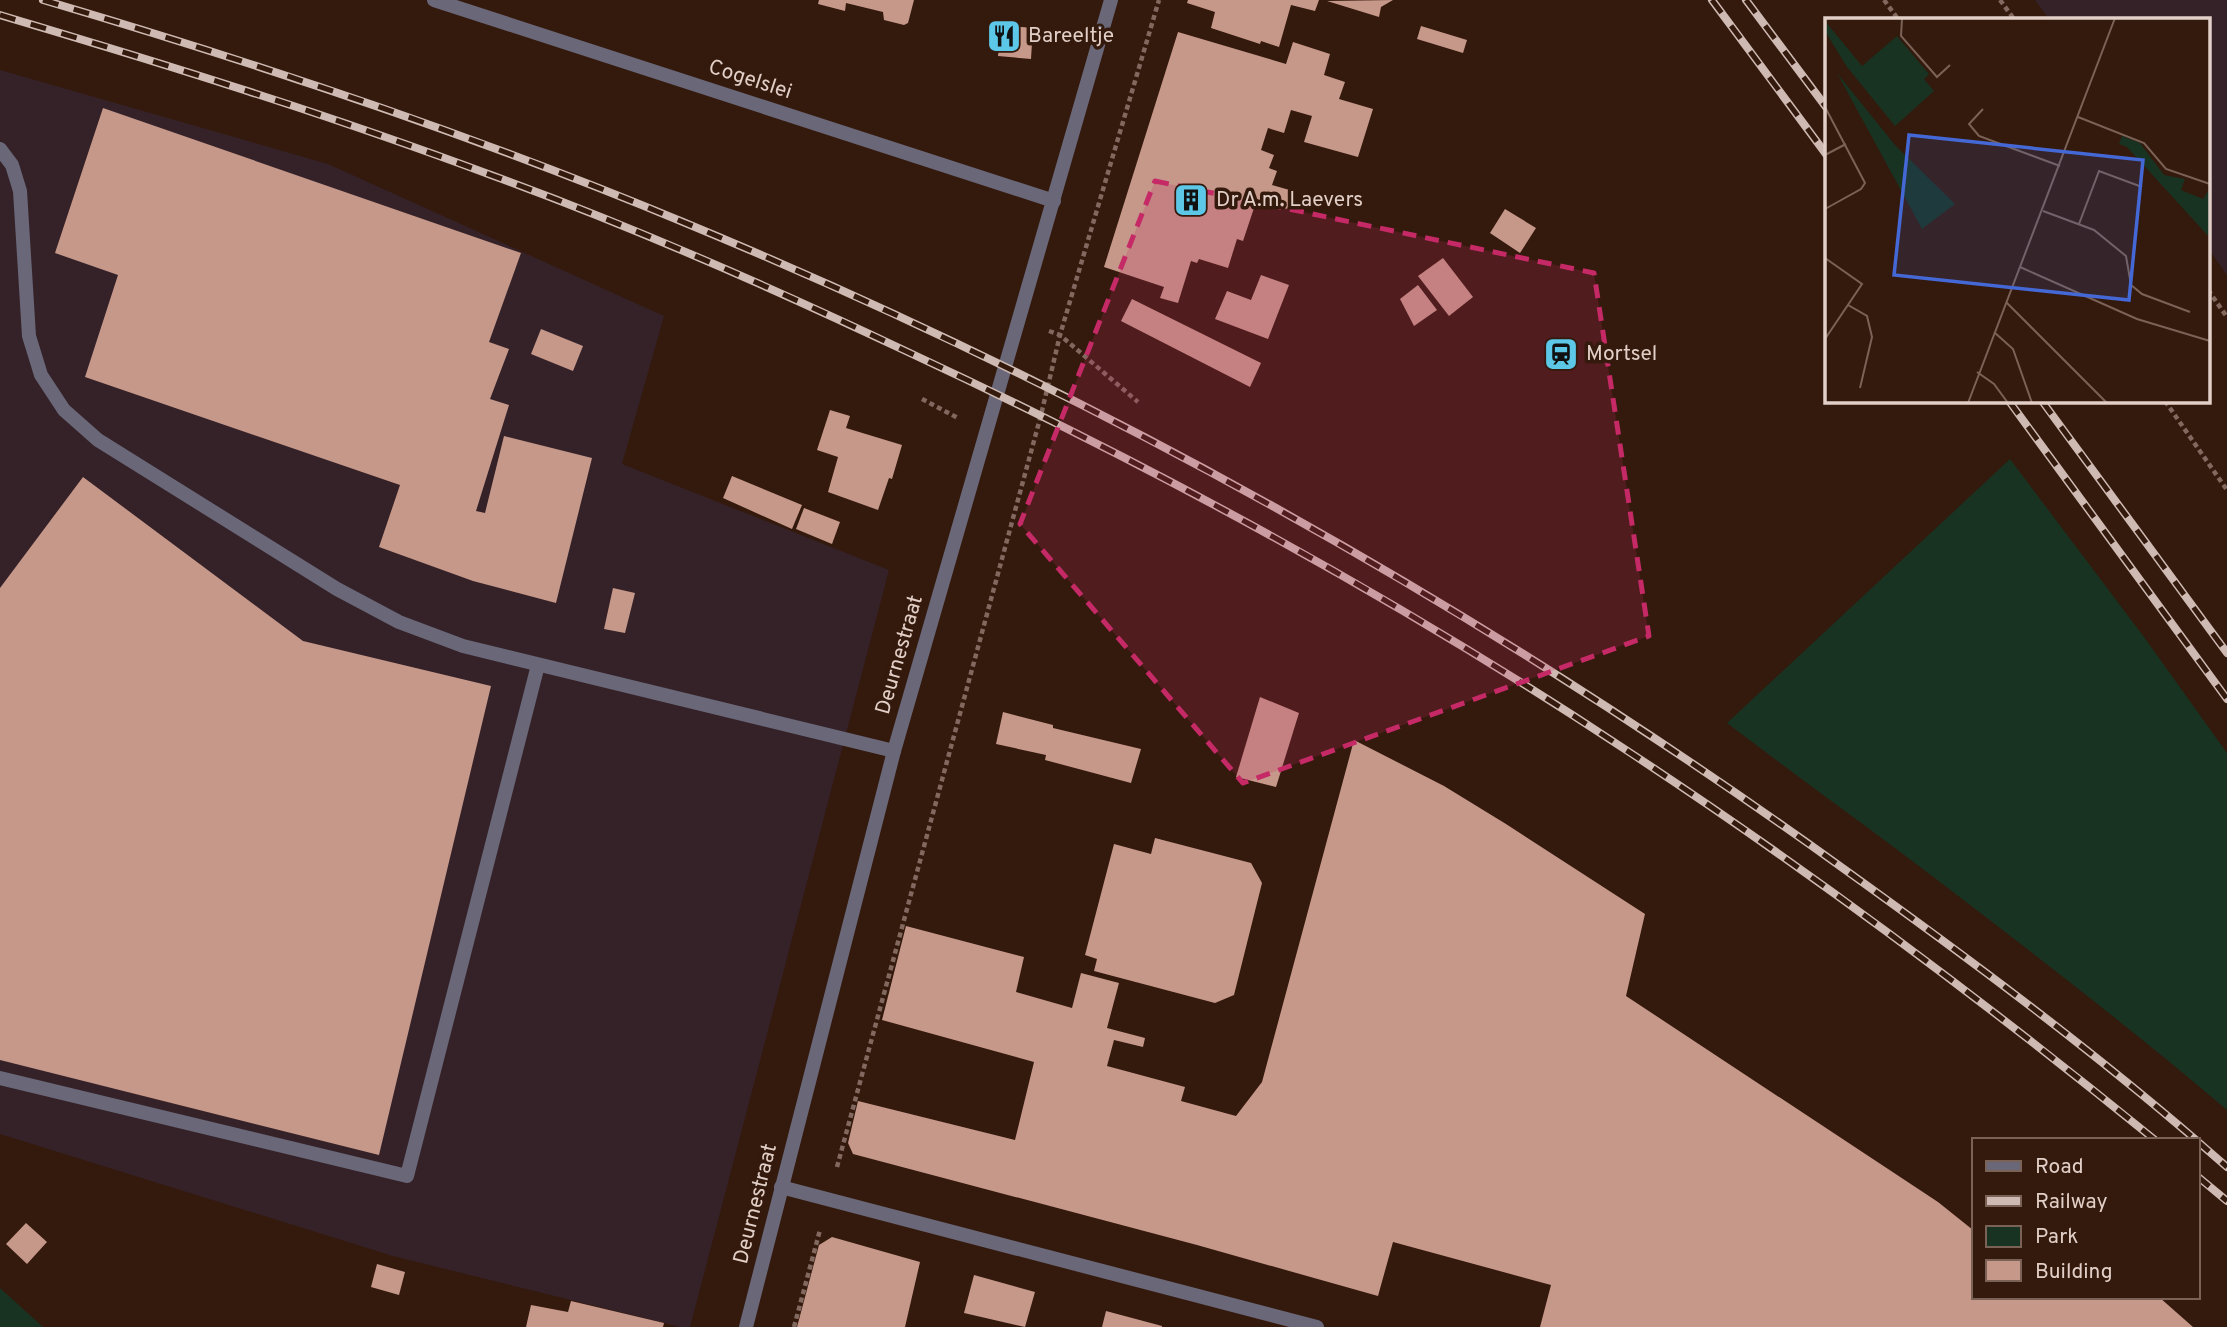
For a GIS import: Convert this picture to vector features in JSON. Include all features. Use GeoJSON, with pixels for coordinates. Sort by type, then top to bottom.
{"type":"FeatureCollection","features":[{"type":"Feature","properties":{"kind":"street","name":"Cogelslei"},"geometry":{"type":"LineString","coordinates":[[434,0],[1054,201]]}},
{"type":"Feature","properties":{"kind":"street","name":"Deurnestraat"},"geometry":{"type":"LineString","coordinates":[[746,1327],[894,751],[1111,0]]}},
{"type":"Feature","properties":{"kind":"street"},"geometry":{"type":"LineString","coordinates":[[0,149],[12,165],[20,191],[29,336],[41,375],[64,410],[98,440],[337,589],[398,622],[463,646],[894,751]]}},
{"type":"Feature","properties":{"kind":"street"},"geometry":{"type":"LineString","coordinates":[[0,1078],[407,1176],[538,665]]}},
{"type":"Feature","properties":{"kind":"street"},"geometry":{"type":"LineString","coordinates":[[781,1187],[1317,1327]]}},
{"type":"Feature","properties":{"kind":"path"},"geometry":{"type":"LineString","coordinates":[[794,1327],[1041,415],[1060,335],[1159,0]]}},
{"type":"Feature","properties":{"kind":"path"},"geometry":{"type":"LineString","coordinates":[[1884,0],[1897,18]]}},
{"type":"Feature","properties":{"kind":"path"},"geometry":{"type":"LineString","coordinates":[[2000,0],[2013,18]]}},
{"type":"Feature","properties":{"kind":"path"},"geometry":{"type":"LineString","coordinates":[[2210,293],[2227,317]]}},
{"type":"Feature","properties":{"kind":"path"},"geometry":{"type":"LineString","coordinates":[[1020,320],[1060,335],[1138,402]]}},
{"type":"Feature","properties":{"kind":"path"},"geometry":{"type":"LineString","coordinates":[[2166,402],[2227,490]]}},
{"type":"Feature","properties":{"kind":"highlighted area"},"geometry":{"type":"Polygon","coordinates":[[[1155,181],[1594,273],[1649,636],[1243,783],[1020,524],[1155,181]]]}},
{"type":"Feature","properties":{"kind":"shaded area"},"geometry":{"type":"Polygon","coordinates":[[[2035,0],[2227,0],[2227,275],[2210,251],[2210,18],[2048,18],[2035,0]]]}},
{"type":"Feature","properties":{"kind":"shaded area"},"geometry":{"type":"Polygon","coordinates":[[[0,70],[328,164],[664,316],[622,464],[889,570],[690,1327],[680,1327],[393,1256],[0,1134],[0,70]]]}},
{"type":"Feature","properties":{"kind":"green space"},"geometry":{"type":"Polygon","coordinates":[[[2010,459],[2144,637],[2227,753],[2227,1110],[2010,935],[1727,723],[2010,459]]]}},
{"type":"Feature","properties":{"kind":"green space"},"geometry":{"type":"Polygon","coordinates":[[[0,1288],[43,1327],[0,1327],[0,1288]]]}},
{"type":"Feature","properties":{"kind":"building"},"geometry":{"type":"Polygon","coordinates":[[[819,0],[914,0],[908,23],[904,25],[884,20],[883,12],[846,3],[845,11],[818,4],[819,0]]]}},
{"type":"Feature","properties":{"kind":"building"},"geometry":{"type":"Polygon","coordinates":[[[1188,0],[1319,0],[1315,11],[1291,5],[1279,47],[1261,41],[1260,44],[1211,28],[1215,12],[1187,3],[1188,0]]]}},
{"type":"Feature","properties":{"kind":"building"},"geometry":{"type":"Polygon","coordinates":[[[1393,0],[1381,7],[1379,17],[1327,1],[1393,0]]]}},
{"type":"Feature","properties":{"kind":"building"},"geometry":{"type":"Polygon","coordinates":[[[1001,25],[1033,28],[1031,59],[998,56],[1001,25]]]}},
{"type":"Feature","properties":{"kind":"building"},"geometry":{"type":"Polygon","coordinates":[[[1421,26],[1467,40],[1463,53],[1417,39],[1421,26]]]}},
{"type":"Feature","properties":{"kind":"building"},"geometry":{"type":"Polygon","coordinates":[[[1178,32],[1286,64],[1293,42],[1330,54],[1324,75],[1345,82],[1339,99],[1373,109],[1358,157],[1304,142],[1312,116],[1291,110],[1284,133],[1268,128],[1261,150],[1274,155],[1269,168],[1277,171],[1272,185],[1293,191],[1287,209],[1257,199],[1243,241],[1237,239],[1228,268],[1199,259],[1197,263],[1191,261],[1178,303],[1160,298],[1164,287],[1104,267],[1178,32]]]}},
{"type":"Feature","properties":{"kind":"building"},"geometry":{"type":"Polygon","coordinates":[[[103,108],[521,253],[489,342],[509,349],[490,399],[509,405],[476,511],[485,513],[504,436],[592,458],[556,603],[473,581],[379,547],[400,485],[85,377],[118,275],[55,253],[103,108]]]}},
{"type":"Feature","properties":{"kind":"building"},"geometry":{"type":"Polygon","coordinates":[[[1505,209],[1536,228],[1520,253],[1490,233],[1505,209]]]}},
{"type":"Feature","properties":{"kind":"building"},"geometry":{"type":"Polygon","coordinates":[[[1443,258],[1473,297],[1449,316],[1418,276],[1443,258]]]}},
{"type":"Feature","properties":{"kind":"building"},"geometry":{"type":"Polygon","coordinates":[[[1261,275],[1289,285],[1268,339],[1215,319],[1227,291],[1251,300],[1261,275]]]}},
{"type":"Feature","properties":{"kind":"building"},"geometry":{"type":"Polygon","coordinates":[[[1418,285],[1437,310],[1414,326],[1400,299],[1418,285]]]}},
{"type":"Feature","properties":{"kind":"building"},"geometry":{"type":"Polygon","coordinates":[[[1132,299],[1261,363],[1250,387],[1121,321],[1132,299]]]}},
{"type":"Feature","properties":{"kind":"building"},"geometry":{"type":"Polygon","coordinates":[[[541,329],[583,346],[573,371],[531,354],[541,329]]]}},
{"type":"Feature","properties":{"kind":"building"},"geometry":{"type":"Polygon","coordinates":[[[830,410],[850,416],[846,428],[902,445],[892,479],[889,478],[878,510],[828,492],[838,457],[817,450],[830,410]]]}},
{"type":"Feature","properties":{"kind":"building"},"geometry":{"type":"Polygon","coordinates":[[[732,476],[802,505],[792,529],[723,498],[732,476]]]}},
{"type":"Feature","properties":{"kind":"building"},"geometry":{"type":"Polygon","coordinates":[[[83,477],[303,641],[491,686],[379,1155],[0,1060],[0,588],[83,477]]]}},
{"type":"Feature","properties":{"kind":"building"},"geometry":{"type":"Polygon","coordinates":[[[804,508],[840,522],[832,544],[796,529],[804,508]]]}},
{"type":"Feature","properties":{"kind":"building"},"geometry":{"type":"Polygon","coordinates":[[[613,588],[635,593],[625,633],[604,629],[613,588]]]}},
{"type":"Feature","properties":{"kind":"building"},"geometry":{"type":"Polygon","coordinates":[[[1260,697],[1299,713],[1276,787],[1236,777],[1260,697]]]}},
{"type":"Feature","properties":{"kind":"building"},"geometry":{"type":"Polygon","coordinates":[[[1003,712],[1053,725],[1053,728],[1141,749],[1131,783],[1045,760],[1046,755],[996,744],[1003,712]]]}},
{"type":"Feature","properties":{"kind":"building"},"geometry":{"type":"Polygon","coordinates":[[[1354,740],[1444,786],[1645,914],[1626,996],[1938,1202],[1972,1229],[1972,1299],[2161,1299],[2193,1327],[1540,1327],[1551,1285],[1393,1242],[1378,1296],[853,1154],[848,1143],[858,1101],[1015,1140],[1034,1062],[882,1020],[906,926],[1024,957],[1016,992],[1072,1008],[1081,973],[1119,983],[1107,1028],[1145,1038],[1143,1047],[1114,1040],[1107,1066],[1185,1087],[1181,1101],[1236,1116],[1262,1082],[1354,740]]]}},
{"type":"Feature","properties":{"kind":"building"},"geometry":{"type":"Polygon","coordinates":[[[1155,838],[1251,863],[1262,883],[1234,995],[1215,1003],[1094,971],[1097,959],[1085,955],[1114,844],[1151,854],[1155,838]]]}},
{"type":"Feature","properties":{"kind":"building"},"geometry":{"type":"Polygon","coordinates":[[[26,1223],[47,1242],[27,1264],[6,1244],[26,1223]]]}},
{"type":"Feature","properties":{"kind":"building"},"geometry":{"type":"Polygon","coordinates":[[[832,1237],[920,1262],[905,1327],[797,1327],[819,1245],[832,1237]]]}},
{"type":"Feature","properties":{"kind":"building"},"geometry":{"type":"Polygon","coordinates":[[[377,1264],[405,1272],[399,1295],[371,1287],[377,1264]]]}},
{"type":"Feature","properties":{"kind":"building"},"geometry":{"type":"Polygon","coordinates":[[[974,1275],[1035,1292],[1025,1327],[964,1313],[974,1275]]]}},
{"type":"Feature","properties":{"kind":"building"},"geometry":{"type":"Polygon","coordinates":[[[571,1301],[664,1323],[663,1327],[526,1327],[531,1305],[568,1312],[571,1301]]]}},
{"type":"Feature","properties":{"kind":"building"},"geometry":{"type":"Polygon","coordinates":[[[1106,1311],[1162,1326],[1162,1327],[1102,1327],[1106,1311]]]}},
{"type":"Feature","properties":{"kind":"railway"},"geometry":{"type":"LineString","coordinates":[[43,0],[366,102],[604,190],[836,288],[987,358],[1136,433],[1427,595],[1568,682],[1708,774],[1978,967],[2067,1034],[2194,1138]]}},
{"type":"Feature","properties":{"kind":"railway"},"geometry":{"type":"LineString","coordinates":[[1712,0],[1825,153]]}},
{"type":"Feature","properties":{"kind":"railway"},"geometry":{"type":"LineString","coordinates":[[1746,0],[1825,106]]}},
{"type":"Feature","properties":{"kind":"railway"},"geometry":{"type":"LineString","coordinates":[[0,15],[308,111],[598,216],[703,259],[859,329],[1183,488],[1361,586],[1448,638],[1535,691],[1689,792],[1892,936],[2025,1036],[2152,1138]]}},
{"type":"Feature","properties":{"kind":"railway"},"geometry":{"type":"LineString","coordinates":[[2010,402],[2227,699]]}},
{"type":"Feature","properties":{"kind":"railway"},"geometry":{"type":"LineString","coordinates":[[2043,402],[2227,653]]}},
{"type":"Feature","properties":{"kind":"railway"},"geometry":{"type":"LineString","coordinates":[[2199,1143],[2227,1167]]}},
{"type":"Feature","properties":{"kind":"railway"},"geometry":{"type":"LineString","coordinates":[[2199,1178],[2227,1201]]}},
{"type":"Feature","properties":{"kind":"place","name":"Bareeltje"},"geometry":{"type":"Point","coordinates":[1004,36]}},
{"type":"Feature","properties":{"kind":"place","name":"Dr A.m. Laevers"},"geometry":{"type":"Point","coordinates":[1191,200]}},
{"type":"Feature","properties":{"kind":"place","name":"Mortsel"},"geometry":{"type":"Point","coordinates":[1561,354]}}]}
